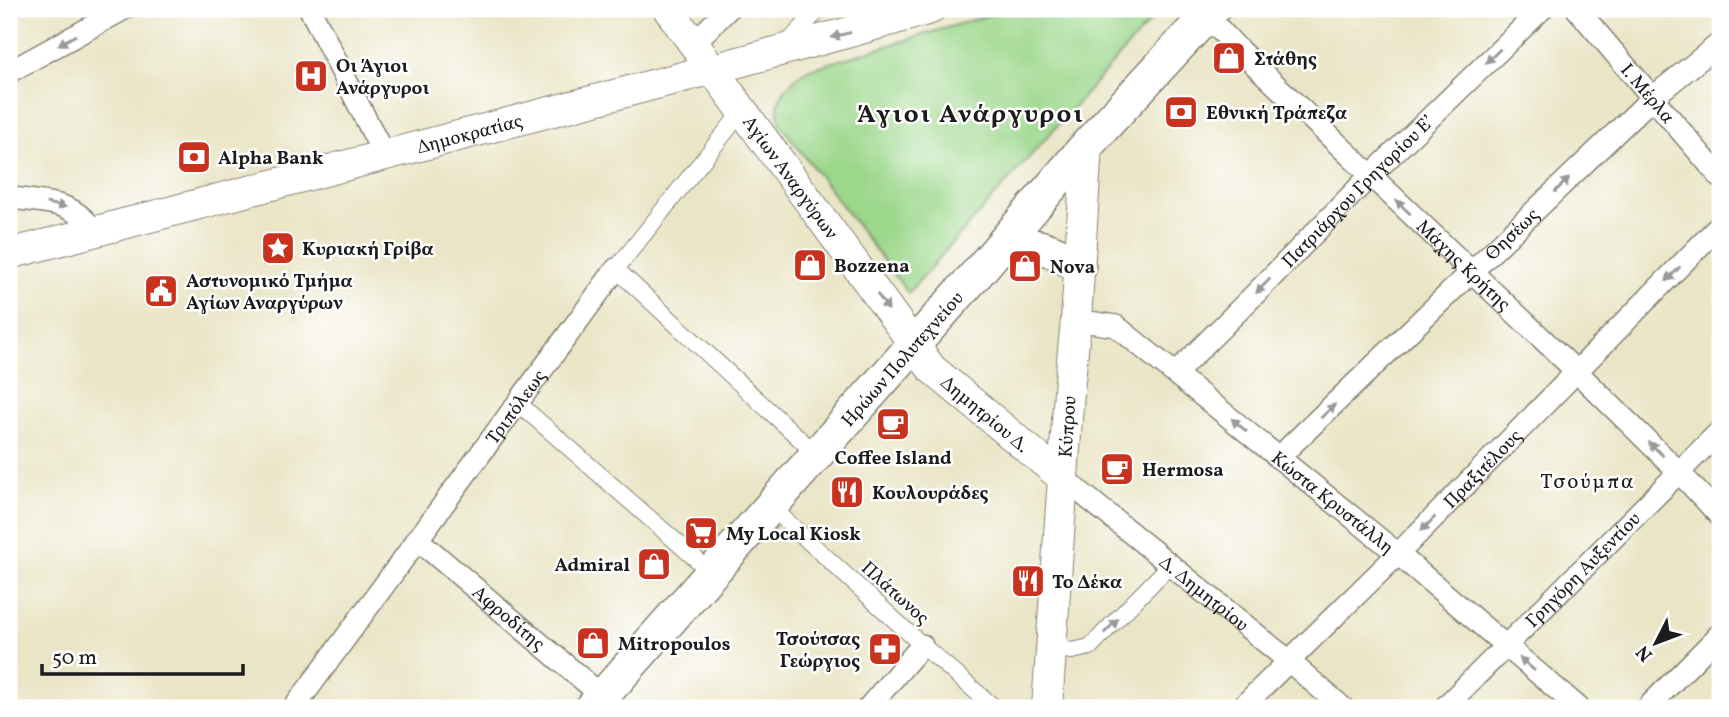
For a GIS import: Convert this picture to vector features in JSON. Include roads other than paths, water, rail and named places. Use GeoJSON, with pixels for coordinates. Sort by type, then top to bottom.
{"type":"FeatureCollection","features":[{"type":"Feature","properties":{"kind":"main road","name":"Αγίων Αναργύρων"},"geometry":{"type":"LineString","coordinates":[[668,9],[914,344]]}},
{"type":"Feature","properties":{"kind":"main road","name":"Δημοκρατίας"},"geometry":{"type":"LineString","coordinates":[[9,254],[713,69],[930,9]]}},
{"type":"Feature","properties":{"kind":"main road","name":"Ηρώων Πολυτεχνείου"},"geometry":{"type":"LineString","coordinates":[[597,702],[1207,11]]}},
{"type":"Feature","properties":{"kind":"main road","name":"Κύπρου"},"geometry":{"type":"LineString","coordinates":[[1047,708],[1087,145]]}},
{"type":"Feature","properties":{"kind":"main road"},"geometry":{"type":"LineString","coordinates":[[1001,247],[1019,243],[1035,246],[1069,259],[1079,268]]}},
{"type":"Feature","properties":{"kind":"main road","name":"Δημητρίου Δ."},"geometry":{"type":"LineString","coordinates":[[914,344],[932,369],[1063,478]]}},
{"type":"Feature","properties":{"kind":"street"},"geometry":{"type":"LineString","coordinates":[[9,72],[124,9]]}},
{"type":"Feature","properties":{"kind":"street"},"geometry":{"type":"LineString","coordinates":[[310,9],[384,155]]}},
{"type":"Feature","properties":{"kind":"street"},"geometry":{"type":"LineString","coordinates":[[694,44],[728,9]]}},
{"type":"Feature","properties":{"kind":"street"},"geometry":{"type":"LineString","coordinates":[[782,50],[819,9]]}},
{"type":"Feature","properties":{"kind":"street","name":"Πατριάρχου Γρηγορίου Ε’"},"geometry":{"type":"LineString","coordinates":[[1176,373],[1370,176],[1542,9]]}},
{"type":"Feature","properties":{"kind":"street","name":"Ι. Μέρλα"},"geometry":{"type":"LineString","coordinates":[[1577,9],[1720,177]]}},
{"type":"Feature","properties":{"kind":"street","name":"Μάχης Κρήτης"},"geometry":{"type":"LineString","coordinates":[[1207,11],[1237,48],[1577,372],[1720,516]]}},
{"type":"Feature","properties":{"kind":"street","name":"Θησέως"},"geometry":{"type":"LineString","coordinates":[[1279,458],[1651,98],[1720,43]]}},
{"type":"Feature","properties":{"kind":"street","name":"Τριπόλεως"},"geometry":{"type":"LineString","coordinates":[[295,708],[616,269],[743,110]]}},
{"type":"Feature","properties":{"kind":"street"},"geometry":{"type":"LineString","coordinates":[[9,197],[60,204],[85,220],[91,228],[90,232]]}},
{"type":"Feature","properties":{"kind":"street","name":"Πραξιτέλους"},"geometry":{"type":"LineString","coordinates":[[1241,708],[1398,554],[1720,225]]}},
{"type":"Feature","properties":{"kind":"street"},"geometry":{"type":"LineString","coordinates":[[616,269],[816,454]]}},
{"type":"Feature","properties":{"kind":"street","name":"Κώστα Κρυστάλλη"},"geometry":{"type":"LineString","coordinates":[[1076,320],[1116,326],[1398,554],[1579,708]]}},
{"type":"Feature","properties":{"kind":"street"},"geometry":{"type":"LineString","coordinates":[[519,403],[712,573]]}},
{"type":"Feature","properties":{"kind":"street","name":"Γρηγόρη Αυξεντίου"},"geometry":{"type":"LineString","coordinates":[[1444,708],[1720,432]]}},
{"type":"Feature","properties":{"kind":"street","name":"Δ. Δημητρίου"},"geometry":{"type":"LineString","coordinates":[[1063,478],[1343,708]]}},
{"type":"Feature","properties":{"kind":"street","name":"Πλάτωνος"},"geometry":{"type":"LineString","coordinates":[[770,506],[995,708]]}},
{"type":"Feature","properties":{"kind":"street","name":"Αφροδίτης"},"geometry":{"type":"LineString","coordinates":[[417,539],[597,702]]}},
{"type":"Feature","properties":{"kind":"street"},"geometry":{"type":"LineString","coordinates":[[1052,648],[1072,651],[1090,647],[1170,565]]}},
{"type":"Feature","properties":{"kind":"street"},"geometry":{"type":"LineString","coordinates":[[1647,708],[1720,634]]}},
{"type":"Feature","properties":{"kind":"street"},"geometry":{"type":"LineString","coordinates":[[868,708],[922,645]]}},
{"type":"Feature","properties":{"kind":"place","name":"Στάθης"},"geometry":{"type":"Point","coordinates":[1229,58]}},
{"type":"Feature","properties":{"kind":"place","name":"Οι Άγιοι Ανάργυροι"},"geometry":{"type":"Point","coordinates":[311,76]}},
{"type":"Feature","properties":{"kind":"place","name":"Εθνική Τράπεζα"},"geometry":{"type":"Point","coordinates":[1181,112]}},
{"type":"Feature","properties":{"kind":"place","name":"Alpha Bank"},"geometry":{"type":"Point","coordinates":[194,157]}},
{"type":"Feature","properties":{"kind":"place","name":"Κυριακή Γρίβα"},"geometry":{"type":"Point","coordinates":[278,248]}},
{"type":"Feature","properties":{"kind":"place","name":"Bozzena"},"geometry":{"type":"Point","coordinates":[810,265]}},
{"type":"Feature","properties":{"kind":"place","name":"Nova"},"geometry":{"type":"Point","coordinates":[1025,266]}},
{"type":"Feature","properties":{"kind":"place","name":"Αστυνομικό Τμήμα Αγίων Αναργύρων"},"geometry":{"type":"Point","coordinates":[161,291]}},
{"type":"Feature","properties":{"kind":"place","name":"Coffee Island"},"geometry":{"type":"Point","coordinates":[893,424]}},
{"type":"Feature","properties":{"kind":"place","name":"Hermosa"},"geometry":{"type":"Point","coordinates":[1117,469]}},
{"type":"Feature","properties":{"kind":"place","name":"Κουλουράδες"},"geometry":{"type":"Point","coordinates":[847,492]}},
{"type":"Feature","properties":{"kind":"place","name":"My Local Kiosk"},"geometry":{"type":"Point","coordinates":[701,533]}},
{"type":"Feature","properties":{"kind":"place","name":"Admiral"},"geometry":{"type":"Point","coordinates":[654,564]}},
{"type":"Feature","properties":{"kind":"place","name":"Το Δέκα"},"geometry":{"type":"Point","coordinates":[1028,581]}},
{"type":"Feature","properties":{"kind":"place","name":"Mitropoulos"},"geometry":{"type":"Point","coordinates":[593,643]}},
{"type":"Feature","properties":{"kind":"place","name":"Τσούτσας Γεώργιος"},"geometry":{"type":"Point","coordinates":[885,649]}},
{"type":"Feature","properties":{"kind":"district","name":"Άγιοι Ανάργυροι"},"geometry":{"type":"Point","coordinates":[971,113]}},
{"type":"Feature","properties":{"kind":"district","name":"Τσούμπα"},"geometry":{"type":"Point","coordinates":[1588,481]}}]}
